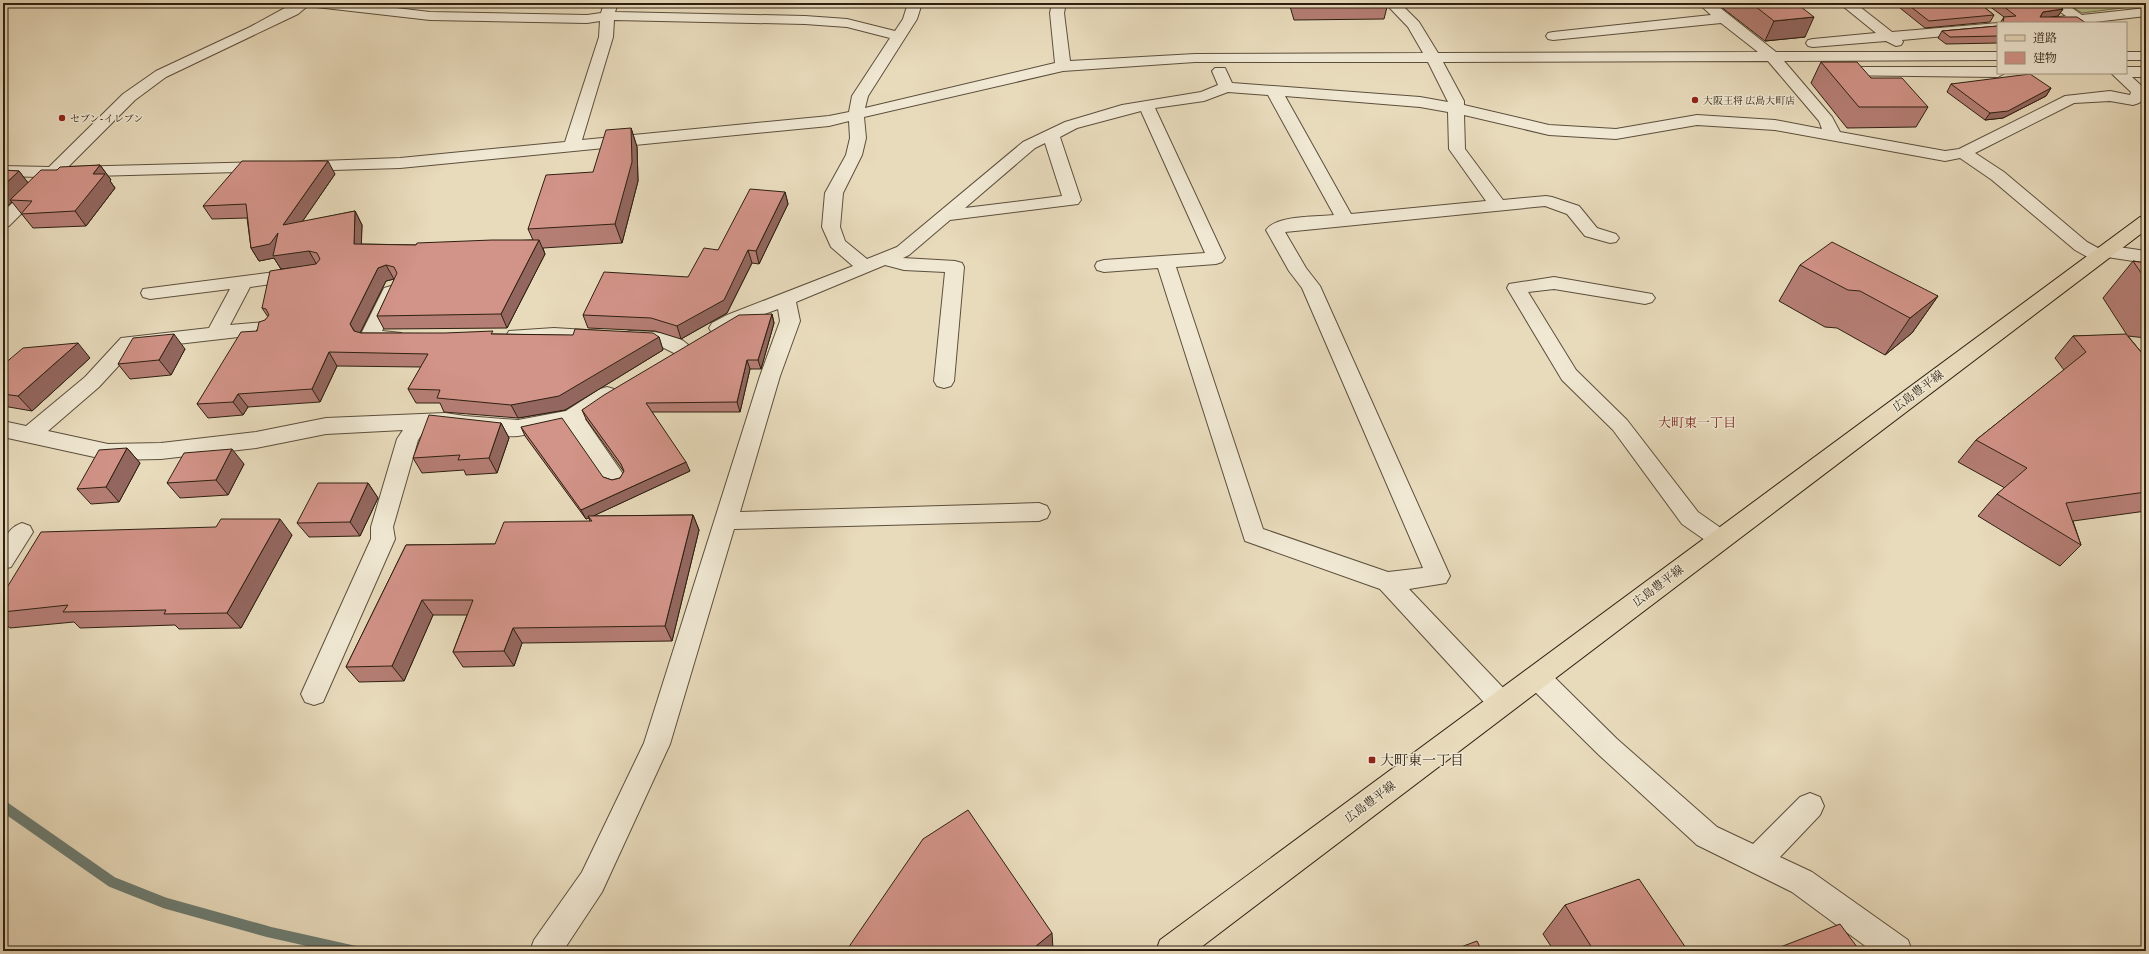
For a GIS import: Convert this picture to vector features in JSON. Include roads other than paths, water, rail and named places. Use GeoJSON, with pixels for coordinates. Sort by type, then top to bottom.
{"type":"FeatureCollection","features":[{"type":"Feature","properties":{"kind":"main road","name":"広島豊平線"},"geometry":{"type":"LineString","coordinates":[[1171,951],[2146,220]]}},
{"type":"Feature","properties":{"kind":"street"},"geometry":{"type":"LineString","coordinates":[[3,222],[129,97],[161,74],[293,11],[303,3]]}},
{"type":"Feature","properties":{"kind":"street"},"geometry":{"type":"LineString","coordinates":[[316,3],[430,16],[587,19],[609,10],[805,20],[847,23],[899,36]]}},
{"type":"Feature","properties":{"kind":"street"},"geometry":{"type":"LineString","coordinates":[[915,3],[910,19],[860,96],[856,114],[858,138],[854,155],[834,193],[831,227],[837,243],[874,263],[955,267],[944,381]]}},
{"type":"Feature","properties":{"kind":"street"},"geometry":{"type":"LineString","coordinates":[[1059,3],[1058,13],[1063,66]]}},
{"type":"Feature","properties":{"kind":"street"},"geometry":{"type":"LineString","coordinates":[[1392,3],[1414,25],[1437,64],[1456,101],[1457,149],[1498,205]]}},
{"type":"Feature","properties":{"kind":"street"},"geometry":{"type":"LineString","coordinates":[[1705,3],[1726,18],[1775,66],[1826,120],[1834,136]]}},
{"type":"Feature","properties":{"kind":"street"},"geometry":{"type":"LineString","coordinates":[[1846,3],[1912,56]]}},
{"type":"Feature","properties":{"kind":"street"},"geometry":{"type":"LineString","coordinates":[[2054,3],[2081,20]]}},
{"type":"Feature","properties":{"kind":"street"},"geometry":{"type":"LineString","coordinates":[[572,146],[606,37],[609,10]]}},
{"type":"Feature","properties":{"kind":"street"},"geometry":{"type":"LineString","coordinates":[[2056,22],[2146,12]]}},
{"type":"Feature","properties":{"kind":"street"},"geometry":{"type":"LineString","coordinates":[[1553,36],[1726,18]]}},
{"type":"Feature","properties":{"kind":"street"},"geometry":{"type":"LineString","coordinates":[[1813,43],[1890,37],[1997,22]]}},
{"type":"Feature","properties":{"kind":"street"},"geometry":{"type":"LineString","coordinates":[[1026,76],[1223,79],[1437,64],[1775,66],[1912,56],[1997,56]]}},
{"type":"Feature","properties":{"kind":"street"},"geometry":{"type":"LineString","coordinates":[[2127,56],[2146,56]]}},
{"type":"Feature","properties":{"kind":"street"},"geometry":{"type":"LineString","coordinates":[[3,171],[55,172],[400,163],[829,121],[1026,76],[1063,66],[1195,58],[1730,71]]}},
{"type":"Feature","properties":{"kind":"street"},"geometry":{"type":"LineString","coordinates":[[1775,66],[1808,72]]}},
{"type":"Feature","properties":{"kind":"street"},"geometry":{"type":"LineString","coordinates":[[1824,72],[1997,72]]}},
{"type":"Feature","properties":{"kind":"street"},"geometry":{"type":"LineString","coordinates":[[2127,72],[2146,72]]}},
{"type":"Feature","properties":{"kind":"street"},"geometry":{"type":"LineString","coordinates":[[1223,79],[1274,91],[1420,102],[1456,108],[1549,130],[1616,134],[1647,130],[1698,120],[1733,121],[1775,125],[1945,156],[1963,153],[2071,99],[2110,96],[2133,100],[2143,97],[2139,91],[2120,74]]}},
{"type":"Feature","properties":{"kind":"street"},"geometry":{"type":"LineString","coordinates":[[661,362],[734,319],[903,251],[1029,145],[1071,124],[1146,105],[1204,96],[1223,79]]}},
{"type":"Feature","properties":{"kind":"street"},"geometry":{"type":"LineString","coordinates":[[1274,91],[1345,219]]}},
{"type":"Feature","properties":{"kind":"street"},"geometry":{"type":"LineString","coordinates":[[1104,266],[1216,258],[1146,105]]}},
{"type":"Feature","properties":{"kind":"street"},"geometry":{"type":"LineString","coordinates":[[943,216],[1072,200],[1051,135]]}},
{"type":"Feature","properties":{"kind":"street"},"geometry":{"type":"LineString","coordinates":[[1963,153],[1998,176],[2081,246],[2102,254],[2146,257]]}},
{"type":"Feature","properties":{"kind":"street"},"geometry":{"type":"LineString","coordinates":[[1165,262],[1253,535],[1388,582],[1438,576],[1311,286],[1298,271],[1275,230],[1284,225],[1546,201],[1573,210],[1591,232],[1610,238]]}},
{"type":"Feature","properties":{"kind":"street"},"geometry":{"type":"LineString","coordinates":[[150,293],[243,283],[317,272]]}},
{"type":"Feature","properties":{"kind":"street"},"geometry":{"type":"LineString","coordinates":[[216,333],[243,283]]}},
{"type":"Feature","properties":{"kind":"street"},"geometry":{"type":"LineString","coordinates":[[1645,298],[1554,283],[1516,288],[1569,375],[1620,425],[1690,518],[1720,539]]}},
{"type":"Feature","properties":{"kind":"street"},"geometry":{"type":"LineString","coordinates":[[394,286],[369,338],[414,338]]}},
{"type":"Feature","properties":{"kind":"street"},"geometry":{"type":"LineString","coordinates":[[545,951],[592,882],[657,744],[770,376],[790,321],[786,299]]}},
{"type":"Feature","properties":{"kind":"street"},"geometry":{"type":"LineString","coordinates":[[30,435],[92,382],[128,343],[266,328]]}},
{"type":"Feature","properties":{"kind":"street"},"geometry":{"type":"LineString","coordinates":[[499,336],[554,334],[662,339],[693,344]]}},
{"type":"Feature","properties":{"kind":"street"},"geometry":{"type":"LineString","coordinates":[[3,429],[108,452],[161,451],[256,440],[326,426],[445,420],[465,424],[518,428],[572,417],[620,386]]}},
{"type":"Feature","properties":{"kind":"street"},"geometry":{"type":"LineString","coordinates":[[572,417],[616,480]]}},
{"type":"Feature","properties":{"kind":"street"},"geometry":{"type":"LineString","coordinates":[[314,694],[383,539],[382,527],[408,439],[420,421]]}},
{"type":"Feature","properties":{"kind":"street"},"geometry":{"type":"LineString","coordinates":[[726,521],[1039,512]]}},
{"type":"Feature","properties":{"kind":"street"},"geometry":{"type":"LineString","coordinates":[[3,560],[22,532]]}},
{"type":"Feature","properties":{"kind":"street"},"geometry":{"type":"LineString","coordinates":[[1388,582],[1501,704]]}},
{"type":"Feature","properties":{"kind":"street"},"geometry":{"type":"LineString","coordinates":[[1537,677],[1608,747],[1707,836],[1802,882],[1897,951]]}},
{"type":"Feature","properties":{"kind":"street"},"geometry":{"type":"LineString","coordinates":[[1757,860],[1810,806]]}},
{"type":"Feature","properties":{"kind":"waterway"},"geometry":{"type":"LineString","coordinates":[[3,806],[112,882],[165,903],[269,932],[354,951]]}},
{"type":"Feature","properties":{"kind":"place","name":"大阪王将 広島大町店"},"geometry":{"type":"Point","coordinates":[1695,100]}},
{"type":"Feature","properties":{"kind":"place","name":"セブン-イレブン"},"geometry":{"type":"Point","coordinates":[62,118]}},
{"type":"Feature","properties":{"kind":"place","name":"大町東一丁目"},"geometry":{"type":"Point","coordinates":[1372,760]}},
{"type":"Feature","properties":{"kind":"district","name":"大町東一丁目"},"geometry":{"type":"Point","coordinates":[1697,422]}}]}
